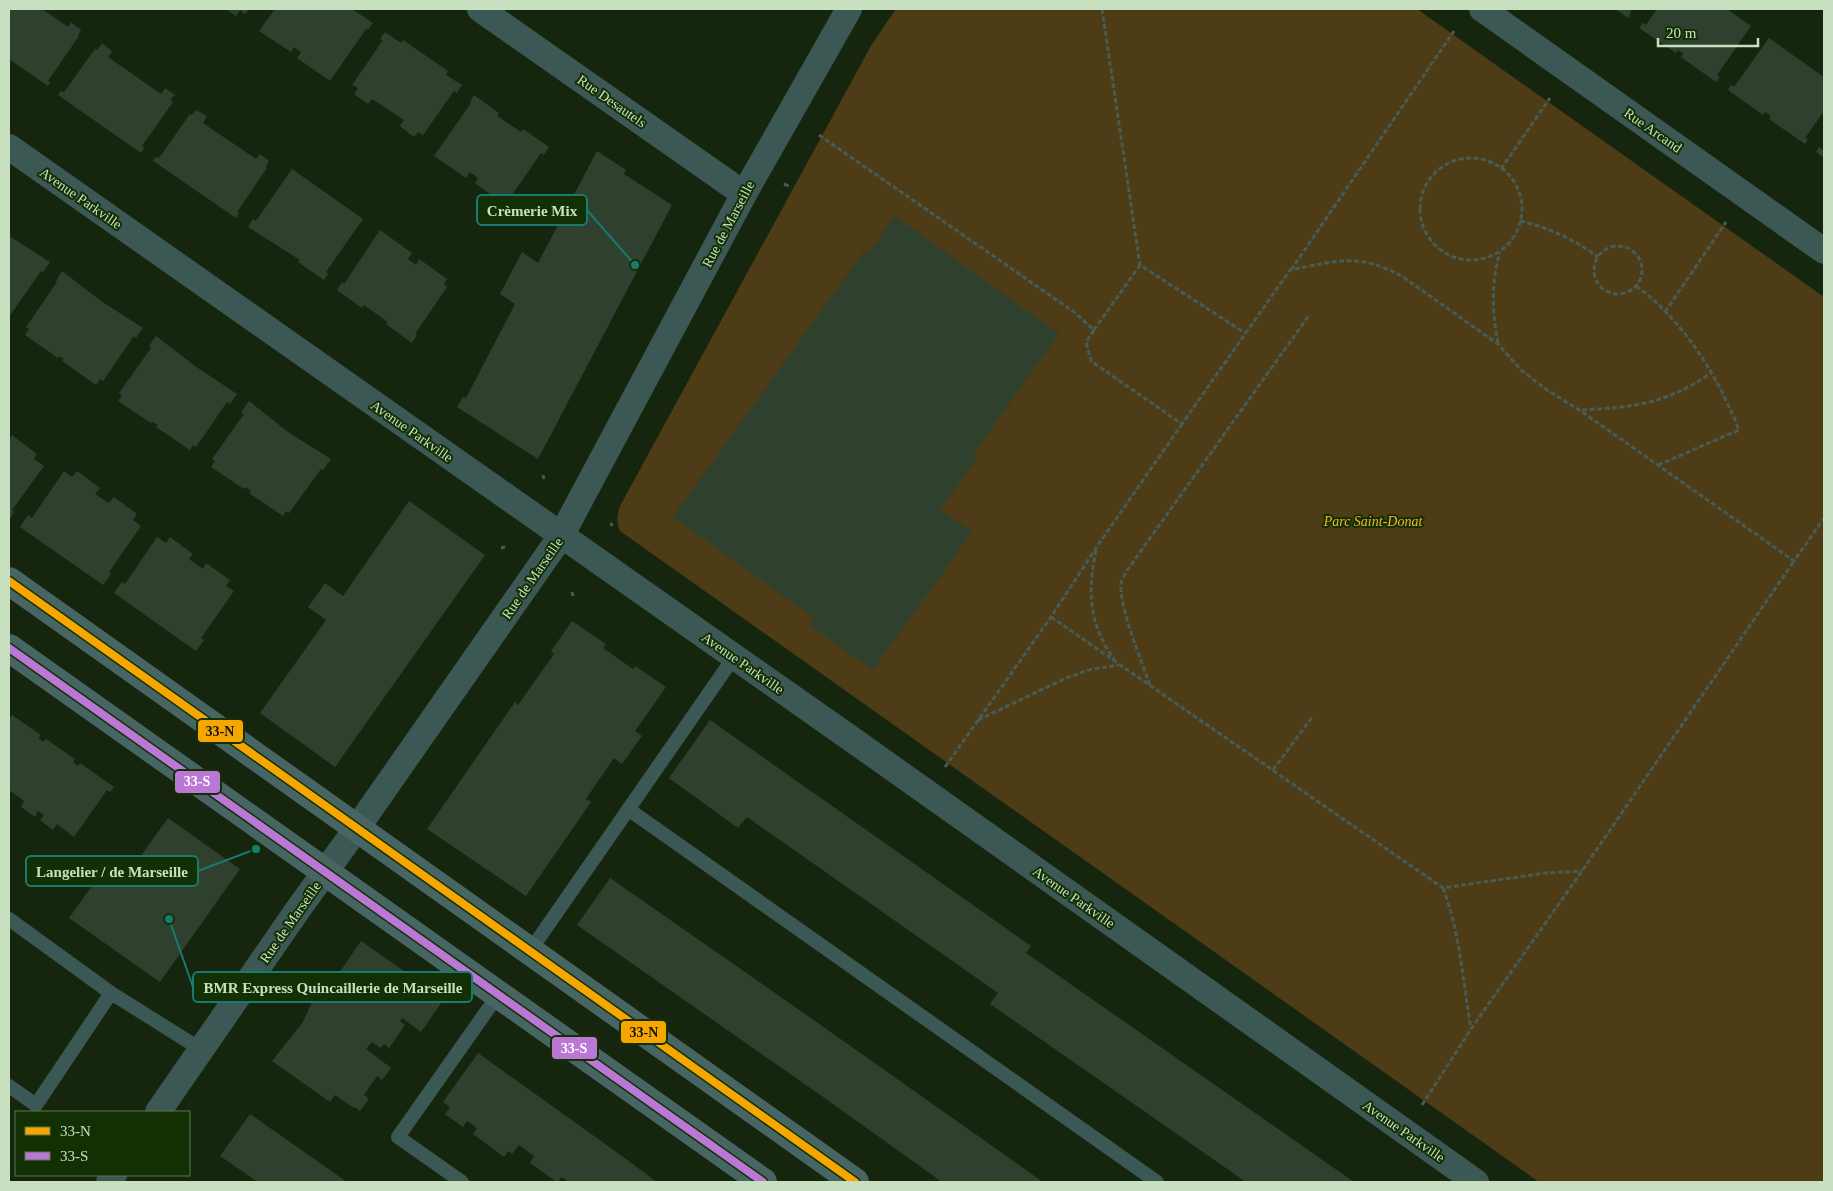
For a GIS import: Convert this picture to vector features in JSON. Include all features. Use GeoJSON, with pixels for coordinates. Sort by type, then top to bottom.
{"type":"FeatureCollection","features":[{"type":"Feature","properties":{"kind":"main road"},"geometry":{"type":"LineString","coordinates":[[9,581],[856,1182]]}},
{"type":"Feature","properties":{"kind":"main road"},"geometry":{"type":"LineString","coordinates":[[9,648],[763,1182]]}},
{"type":"Feature","properties":{"kind":"street","name":"Rue Desautels"},"geometry":{"type":"LineString","coordinates":[[480,9],[744,194]]}},
{"type":"Feature","properties":{"kind":"street","name":"Rue de Marseille"},"geometry":{"type":"LineString","coordinates":[[159,1111],[298,908],[357,828],[561,536],[744,194],[849,9]]}},
{"type":"Feature","properties":{"kind":"street","name":"Rue Arcand"},"geometry":{"type":"LineString","coordinates":[[1482,9],[1824,251]]}},
{"type":"Feature","properties":{"kind":"street","name":"Avenue Parkville"},"geometry":{"type":"LineString","coordinates":[[9,147],[1476,1182]]}},
{"type":"Feature","properties":{"kind":"lane"},"geometry":{"type":"LineString","coordinates":[[530,951],[734,657]]}},
{"type":"Feature","properties":{"kind":"lane"},"geometry":{"type":"LineString","coordinates":[[628,808],[1157,1182]]}},
{"type":"Feature","properties":{"kind":"lane"},"geometry":{"type":"LineString","coordinates":[[9,919],[111,993],[202,1050]]}},
{"type":"Feature","properties":{"kind":"lane"},"geometry":{"type":"LineString","coordinates":[[9,1086],[41,1109],[111,993]]}},
{"type":"Feature","properties":{"kind":"lane"},"geometry":{"type":"LineString","coordinates":[[462,1182],[398,1137],[498,994]]}},
{"type":"Feature","properties":{"kind":"path"},"geometry":{"type":"LineString","coordinates":[[1102,9],[1140,265],[1086,342],[1092,361],[1182,424]]}},
{"type":"Feature","properties":{"kind":"path"},"geometry":{"type":"LineString","coordinates":[[945,767],[1051,617],[1096,548],[1290,270],[1454,30]]}},
{"type":"Feature","properties":{"kind":"path"},"geometry":{"type":"LineString","coordinates":[[1501,169],[1550,98]]}},
{"type":"Feature","properties":{"kind":"path"},"geometry":{"type":"LineString","coordinates":[[819,135],[1074,312],[1094,330]]}},
{"type":"Feature","properties":{"kind":"path"},"geometry":{"type":"LineString","coordinates":[[1467,158],[1484,160],[1501,169],[1511,178],[1519,193],[1522,209],[1520,221],[1512,240],[1500,252],[1485,258],[1468,260],[1451,256],[1436,248],[1426,234],[1420,218],[1420,201],[1426,184],[1437,171],[1451,162],[1467,158]]}},
{"type":"Feature","properties":{"kind":"path"},"geometry":{"type":"LineString","coordinates":[[1520,221],[1544,227],[1562,235],[1598,257]]}},
{"type":"Feature","properties":{"kind":"path"},"geometry":{"type":"LineString","coordinates":[[1665,312],[1726,222]]}},
{"type":"Feature","properties":{"kind":"path"},"geometry":{"type":"LineString","coordinates":[[1625,247],[1632,251],[1638,256],[1642,271],[1636,286],[1623,294],[1607,291],[1597,280],[1595,264],[1598,257],[1610,248],[1625,247]]}},
{"type":"Feature","properties":{"kind":"path"},"geometry":{"type":"LineString","coordinates":[[1498,344],[1493,310],[1495,268],[1500,252]]}},
{"type":"Feature","properties":{"kind":"path"},"geometry":{"type":"LineString","coordinates":[[1290,270],[1341,260],[1365,262],[1387,268],[1403,277],[1498,344],[1521,370],[1533,380],[1581,410],[1794,561]]}},
{"type":"Feature","properties":{"kind":"path"},"geometry":{"type":"LineString","coordinates":[[1140,265],[1246,333]]}},
{"type":"Feature","properties":{"kind":"path"},"geometry":{"type":"LineString","coordinates":[[1636,286],[1647,294],[1686,336],[1729,403],[1739,430],[1658,465]]}},
{"type":"Feature","properties":{"kind":"path"},"geometry":{"type":"LineString","coordinates":[[1150,685],[1126,614],[1121,582],[1128,569],[1310,314]]}},
{"type":"Feature","properties":{"kind":"path"},"geometry":{"type":"LineString","coordinates":[[1581,410],[1626,408],[1648,403],[1681,392],[1711,373]]}},
{"type":"Feature","properties":{"kind":"path"},"geometry":{"type":"LineString","coordinates":[[1422,1105],[1471,1029],[1582,871],[1824,518]]}},
{"type":"Feature","properties":{"kind":"path"},"geometry":{"type":"LineString","coordinates":[[1096,548],[1091,573],[1090,596],[1093,617],[1106,649],[1118,665]]}},
{"type":"Feature","properties":{"kind":"path"},"geometry":{"type":"LineString","coordinates":[[1051,617],[1443,888],[1451,909],[1456,934],[1471,1029]]}},
{"type":"Feature","properties":{"kind":"path"},"geometry":{"type":"LineString","coordinates":[[977,720],[1072,676],[1103,666],[1118,665]]}},
{"type":"Feature","properties":{"kind":"path"},"geometry":{"type":"LineString","coordinates":[[1273,770],[1312,717]]}},
{"type":"Feature","properties":{"kind":"path"},"geometry":{"type":"LineString","coordinates":[[1443,888],[1545,873],[1582,871]]}},
{"type":"Feature","properties":{"kind":"green space","name":"Parc Saint-Donat"},"geometry":{"type":"Polygon","coordinates":[[[896,9],[1417,9],[1824,297],[1824,1182],[1539,1182],[620,531],[617,519],[620,506],[872,44],[896,9]]]}},
{"type":"Feature","properties":{"kind":"building"},"geometry":{"type":"Polygon","coordinates":[[[9,9],[42,9],[68,27],[71,22],[81,30],[79,36],[48,81],[50,82],[48,86],[9,59],[9,9]]]}},
{"type":"Feature","properties":{"kind":"building"},"geometry":{"type":"Polygon","coordinates":[[[226,9],[249,9],[245,14],[240,10],[236,16],[226,9]]]}},
{"type":"Feature","properties":{"kind":"building"},"geometry":{"type":"Polygon","coordinates":[[[275,9],[352,9],[373,23],[368,30],[366,29],[330,81],[297,58],[301,52],[294,47],[291,52],[259,31],[275,9]]]}},
{"type":"Feature","properties":{"kind":"building"},"geometry":{"type":"Polygon","coordinates":[[[1615,9],[1632,9],[1628,18],[1615,9]]]}},
{"type":"Feature","properties":{"kind":"building"},"geometry":{"type":"Polygon","coordinates":[[[1657,9],[1727,9],[1751,26],[1717,75],[1720,77],[1716,82],[1681,57],[1683,53],[1678,50],[1676,53],[1639,28],[1643,23],[1646,25],[1657,9]]]}},
{"type":"Feature","properties":{"kind":"building"},"geometry":{"type":"Polygon","coordinates":[[[385,32],[401,43],[403,40],[448,71],[446,75],[462,85],[457,93],[454,91],[423,135],[418,132],[414,137],[400,126],[404,120],[372,99],[368,104],[354,94],[358,88],[352,85],[383,40],[380,39],[385,32]]]}},
{"type":"Feature","properties":{"kind":"building"},"geometry":{"type":"Polygon","coordinates":[[[1769,38],[1824,77],[1824,111],[1805,138],[1808,139],[1805,144],[1769,119],[1771,116],[1765,112],[1763,115],[1728,90],[1731,85],[1734,87],[1769,38]]]}},
{"type":"Feature","properties":{"kind":"building"},"geometry":{"type":"Polygon","coordinates":[[[102,43],[112,51],[108,57],[161,94],[165,88],[175,95],[170,100],[173,102],[142,146],[144,148],[141,153],[58,95],[61,91],[64,92],[95,49],[97,50],[102,43]]]}},
{"type":"Feature","properties":{"kind":"building"},"geometry":{"type":"Polygon","coordinates":[[[474,95],[499,113],[497,116],[521,132],[523,129],[549,147],[544,155],[541,153],[505,205],[475,183],[478,178],[470,172],[466,178],[434,156],[471,103],[474,95]]]}},
{"type":"Feature","properties":{"kind":"building"},"geometry":{"type":"Polygon","coordinates":[[[196,110],[207,116],[203,123],[256,159],[260,154],[269,161],[266,166],[267,168],[237,212],[239,213],[236,218],[153,161],[156,157],[159,158],[190,114],[192,115],[196,110]]]}},
{"type":"Feature","properties":{"kind":"building"},"geometry":{"type":"Polygon","coordinates":[[[1819,147],[1823,150],[1824,148],[1824,158],[1816,152],[1819,147]]]}},
{"type":"Feature","properties":{"kind":"building"},"geometry":{"type":"Polygon","coordinates":[[[597,151],[626,170],[624,174],[672,205],[538,459],[457,407],[463,397],[466,398],[515,304],[500,294],[522,252],[538,263],[597,151]]]}},
{"type":"Feature","properties":{"kind":"building"},"geometry":{"type":"Polygon","coordinates":[[[292,169],[363,219],[326,272],[328,274],[324,280],[298,262],[300,260],[248,227],[253,219],[256,221],[292,169]]]}},
{"type":"Feature","properties":{"kind":"building"},"geometry":{"type":"Polygon","coordinates":[[[895,216],[1059,334],[974,453],[978,456],[940,510],[972,532],[873,670],[809,625],[814,618],[673,517],[864,251],[868,254],[895,216]]]}},
{"type":"Feature","properties":{"kind":"building"},"geometry":{"type":"Polygon","coordinates":[[[380,230],[412,253],[408,259],[416,265],[419,259],[447,279],[444,284],[447,287],[415,334],[417,335],[412,343],[386,324],[388,322],[364,305],[362,308],[337,290],[342,282],[344,284],[380,230]]]}},
{"type":"Feature","properties":{"kind":"building"},"geometry":{"type":"Polygon","coordinates":[[[9,236],[50,262],[43,272],[41,271],[9,317],[9,236]]]}},
{"type":"Feature","properties":{"kind":"building"},"geometry":{"type":"Polygon","coordinates":[[[62,271],[101,301],[143,328],[136,338],[134,336],[103,381],[100,379],[96,385],[62,361],[64,359],[59,356],[58,358],[25,335],[29,329],[26,327],[57,282],[62,271]]]}},
{"type":"Feature","properties":{"kind":"building"},"geometry":{"type":"Polygon","coordinates":[[[156,336],[195,366],[237,394],[230,404],[227,402],[196,447],[193,445],[190,450],[156,427],[158,425],[153,422],[151,423],[118,401],[122,395],[119,393],[151,348],[149,346],[156,336]]]}},
{"type":"Feature","properties":{"kind":"building"},"geometry":{"type":"Polygon","coordinates":[[[249,401],[288,432],[331,459],[323,470],[321,469],[289,513],[286,511],[283,516],[249,493],[251,491],[246,487],[244,489],[211,467],[215,461],[212,459],[244,414],[241,413],[249,401]]]}},
{"type":"Feature","properties":{"kind":"building"},"geometry":{"type":"Polygon","coordinates":[[[12,435],[37,454],[34,459],[44,466],[12,510],[14,512],[9,520],[9,440],[12,435]]]}},
{"type":"Feature","properties":{"kind":"building"},"geometry":{"type":"Polygon","coordinates":[[[64,471],[72,477],[77,471],[100,488],[95,494],[109,503],[114,497],[137,514],[133,520],[141,526],[109,572],[111,574],[103,585],[20,527],[28,515],[32,518],[64,471]]]}},
{"type":"Feature","properties":{"kind":"building"},"geometry":{"type":"Polygon","coordinates":[[[409,501],[485,555],[335,767],[260,713],[326,620],[308,607],[325,583],[343,596],[409,501]]]}},
{"type":"Feature","properties":{"kind":"building"},"geometry":{"type":"Polygon","coordinates":[[[157,537],[166,543],[170,537],[193,554],[189,559],[203,569],[206,563],[230,580],[226,586],[234,591],[201,638],[204,640],[196,651],[114,593],[122,582],[125,584],[157,537]]]}},
{"type":"Feature","properties":{"kind":"building"},"geometry":{"type":"Polygon","coordinates":[[[572,621],[606,644],[603,648],[633,669],[635,666],[666,687],[635,731],[642,736],[622,764],[614,758],[586,799],[591,802],[526,896],[427,829],[515,702],[518,705],[554,654],[551,651],[572,621]]]}},
{"type":"Feature","properties":{"kind":"building"},"geometry":{"type":"Polygon","coordinates":[[[12,715],[41,735],[38,738],[43,742],[46,739],[75,759],[73,762],[78,766],[80,763],[114,787],[110,792],[107,790],[74,837],[57,824],[53,830],[40,820],[44,815],[38,811],[35,817],[21,807],[24,801],[9,790],[9,717],[12,715]]]}},
{"type":"Feature","properties":{"kind":"building"},"geometry":{"type":"Polygon","coordinates":[[[710,720],[1031,946],[1026,953],[1354,1182],[1246,1182],[990,1004],[998,993],[747,817],[738,828],[669,778],[710,720]]]}},
{"type":"Feature","properties":{"kind":"building"},"geometry":{"type":"Polygon","coordinates":[[[168,818],[240,869],[160,982],[69,918],[112,858],[130,871],[168,818]]]}},
{"type":"Feature","properties":{"kind":"building"},"geometry":{"type":"Polygon","coordinates":[[[610,878],[1043,1182],[942,1182],[577,925],[610,878]]]}},
{"type":"Feature","properties":{"kind":"building"},"geometry":{"type":"Polygon","coordinates":[[[361,941],[444,999],[421,1032],[402,1018],[400,1021],[405,1025],[389,1048],[384,1044],[381,1048],[372,1042],[366,1049],[391,1068],[382,1080],[377,1076],[364,1095],[369,1099],[360,1111],[335,1095],[330,1102],[272,1061],[303,1022],[313,1000],[318,1003],[361,941]]]}},
{"type":"Feature","properties":{"kind":"building"},"geometry":{"type":"Polygon","coordinates":[[[478,1053],[657,1182],[569,1182],[562,1177],[557,1182],[530,1163],[534,1156],[519,1145],[512,1154],[508,1151],[504,1157],[473,1134],[477,1128],[467,1121],[463,1127],[445,1114],[450,1107],[443,1102],[478,1053]]]}},
{"type":"Feature","properties":{"kind":"building"},"geometry":{"type":"Polygon","coordinates":[[[250,1114],[347,1182],[258,1182],[220,1156],[250,1114]]]}},
{"type":"Feature","properties":{"kind":"transit line","name":"33-N"},"geometry":{"type":"LineString","coordinates":[[9,581],[855,1182]]}},
{"type":"Feature","properties":{"kind":"transit line","name":"33-S"},"geometry":{"type":"LineString","coordinates":[[9,648],[763,1182]]}},
{"type":"Feature","properties":{"kind":"place","name":"Crèmerie Mix"},"geometry":{"type":"Point","coordinates":[635,265]}},
{"type":"Feature","properties":{"kind":"place","name":"Langelier / de Marseille"},"geometry":{"type":"Point","coordinates":[256,849]}},
{"type":"Feature","properties":{"kind":"place","name":"BMR Express Quincaillerie de Marseille"},"geometry":{"type":"Point","coordinates":[169,919]}}]}
